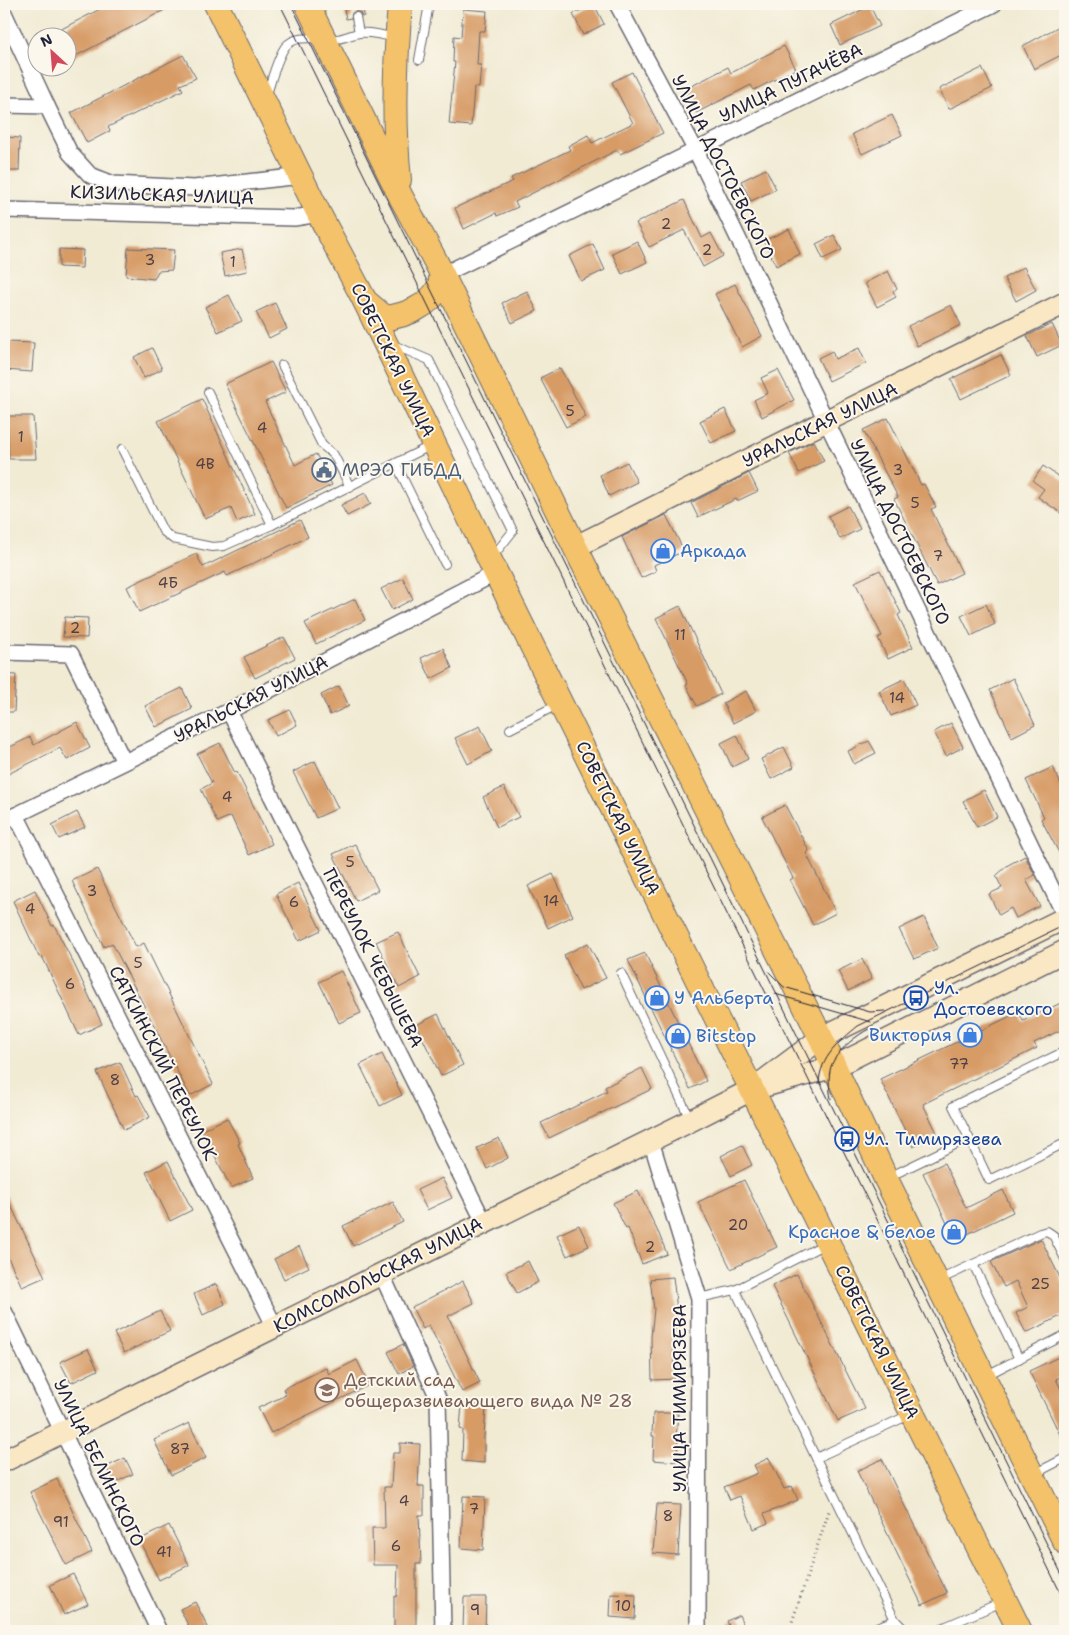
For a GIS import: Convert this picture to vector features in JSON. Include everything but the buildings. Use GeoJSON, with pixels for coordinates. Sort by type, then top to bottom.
{"type":"FeatureCollection","features":[{"type":"Feature","properties":{"kind":"main road","name":"СОВЕТСКАЯ УЛИЦА"},"geometry":{"type":"LineString","coordinates":[[216,4],[319,214],[384,340],[493,566],[1020,1631]]}},
{"type":"Feature","properties":{"kind":"main road"},"geometry":{"type":"LineString","coordinates":[[307,4],[401,197],[442,275],[575,547],[821,1038],[886,1179],[1065,1542]]}},
{"type":"Feature","properties":{"kind":"main road"},"geometry":{"type":"LineString","coordinates":[[400,4],[394,105],[401,197]]}},
{"type":"Feature","properties":{"kind":"main road"},"geometry":{"type":"LineString","coordinates":[[364,301],[385,318],[397,317],[421,306],[433,296],[440,286],[442,275]]}},
{"type":"Feature","properties":{"kind":"street","name":"УЛИЦА ДОСТОЕВСКОГО"},"geometry":{"type":"LineString","coordinates":[[617,4],[696,151],[1065,917]]}},
{"type":"Feature","properties":{"kind":"street","name":"УЛИЦА ПУГАЧЁВА"},"geometry":{"type":"LineString","coordinates":[[442,275],[994,4]]}},
{"type":"Feature","properties":{"kind":"street"},"geometry":{"type":"LineString","coordinates":[[4,13],[70,153],[90,175],[112,184],[194,188],[301,176]]}},
{"type":"Feature","properties":{"kind":"street"},"geometry":{"type":"LineString","coordinates":[[4,105],[48,106]]}},
{"type":"Feature","properties":{"kind":"street","name":"КИЗИЛЬСКАЯ УЛИЦА"},"geometry":{"type":"LineString","coordinates":[[4,210],[294,218],[319,214]]}},
{"type":"Feature","properties":{"kind":"street","name":"УРАЛЬСКАЯ УЛИЦА"},"geometry":{"type":"LineString","coordinates":[[575,547],[1065,303]]}},
{"type":"Feature","properties":{"kind":"street","name":"УРАЛЬСКАЯ УЛИЦА"},"geometry":{"type":"LineString","coordinates":[[10,818],[229,711],[493,566]]}},
{"type":"Feature","properties":{"kind":"street"},"geometry":{"type":"LineString","coordinates":[[4,652],[71,654],[124,762]]}},
{"type":"Feature","properties":{"kind":"street","name":"ПЕРЕУЛОК ЧЕБЫШЕВА"},"geometry":{"type":"LineString","coordinates":[[229,711],[484,1222]]}},
{"type":"Feature","properties":{"kind":"street","name":"САТКИНСКИЙ ПЕРЕУЛОК"},"geometry":{"type":"LineString","coordinates":[[10,818],[276,1327]]}},
{"type":"Feature","properties":{"kind":"street","name":"КОМСОМОЛЬСКАЯ УЛИЦА"},"geometry":{"type":"LineString","coordinates":[[4,1461],[753,1089],[821,1038],[1065,917]]}},
{"type":"Feature","properties":{"kind":"street","name":"КОМСОМОЛЬСКАЯ УЛИЦА"},"geometry":{"type":"LineString","coordinates":[[753,1089],[834,1067],[1065,951]]}},
{"type":"Feature","properties":{"kind":"street","name":"УЛИЦА ТИМИРЯЗЕВА"},"geometry":{"type":"LineString","coordinates":[[651,1141],[699,1298],[698,1631]]}},
{"type":"Feature","properties":{"kind":"street"},"geometry":{"type":"LineString","coordinates":[[382,1274],[438,1398],[442,1631]]}},
{"type":"Feature","properties":{"kind":"street","name":"УЛИЦА БЕЛИНСКОГО"},"geometry":{"type":"LineString","coordinates":[[4,1311],[159,1631]]}},
{"type":"Feature","properties":{"kind":"lane"},"geometry":{"type":"LineString","coordinates":[[419,60],[429,4]]}},
{"type":"Feature","properties":{"kind":"lane"},"geometry":{"type":"LineString","coordinates":[[356,17],[359,33]]}},
{"type":"Feature","properties":{"kind":"lane"},"geometry":{"type":"LineString","coordinates":[[265,101],[285,47],[298,39],[339,39],[359,33],[397,38]]}},
{"type":"Feature","properties":{"kind":"lane"},"geometry":{"type":"LineString","coordinates":[[384,340],[429,360],[513,531],[493,566]]}},
{"type":"Feature","properties":{"kind":"lane"},"geometry":{"type":"LineString","coordinates":[[282,365],[322,445],[334,455],[350,487]]}},
{"type":"Feature","properties":{"kind":"lane"},"geometry":{"type":"LineString","coordinates":[[208,392],[272,525]]}},
{"type":"Feature","properties":{"kind":"lane"},"geometry":{"type":"LineString","coordinates":[[122,449],[163,531],[173,539],[212,547],[224,546],[272,525],[434,444]]}},
{"type":"Feature","properties":{"kind":"lane"},"geometry":{"type":"LineString","coordinates":[[396,464],[445,564]]}},
{"type":"Feature","properties":{"kind":"lane"},"geometry":{"type":"LineString","coordinates":[[510,729],[561,703]]}},
{"type":"Feature","properties":{"kind":"lane"},"geometry":{"type":"LineString","coordinates":[[621,973],[690,1121]]}},
{"type":"Feature","properties":{"kind":"lane"},"geometry":{"type":"LineString","coordinates":[[1065,1052],[953,1106],[989,1180],[1065,1144]]}},
{"type":"Feature","properties":{"kind":"lane"},"geometry":{"type":"LineString","coordinates":[[886,1179],[969,1138]]}},
{"type":"Feature","properties":{"kind":"lane"},"geometry":{"type":"LineString","coordinates":[[936,1281],[1047,1231],[1053,1235],[1065,1259]]}},
{"type":"Feature","properties":{"kind":"lane"},"geometry":{"type":"LineString","coordinates":[[699,1298],[735,1290],[829,1243]]}},
{"type":"Feature","properties":{"kind":"lane"},"geometry":{"type":"LineString","coordinates":[[972,1264],[1019,1359]]}},
{"type":"Feature","properties":{"kind":"lane"},"geometry":{"type":"LineString","coordinates":[[735,1290],[895,1620],[906,1631]]}},
{"type":"Feature","properties":{"kind":"lane"},"geometry":{"type":"LineString","coordinates":[[983,1377],[1065,1335]]}},
{"type":"Feature","properties":{"kind":"lane"},"geometry":{"type":"LineString","coordinates":[[816,1458],[913,1413]]}},
{"type":"Feature","properties":{"kind":"lane"},"geometry":{"type":"LineString","coordinates":[[1032,1475],[1065,1458]]}},
{"type":"Feature","properties":{"kind":"lane"},"geometry":{"type":"LineString","coordinates":[[935,1631],[1005,1601]]}},
{"type":"Feature","properties":{"kind":"lane"},"geometry":{"type":"LineString","coordinates":[[867,1631],[895,1620]]}},
{"type":"Feature","properties":{"kind":"path"},"geometry":{"type":"LineString","coordinates":[[789,1631],[834,1495]]}},
{"type":"Feature","properties":{"kind":"tram line"},"geometry":{"type":"LineString","coordinates":[[280,4],[1065,1602]]}},
{"type":"Feature","properties":{"kind":"tram line"},"geometry":{"type":"LineString","coordinates":[[291,4],[1065,1581]]}},
{"type":"Feature","properties":{"kind":"tram line"},"geometry":{"type":"LineString","coordinates":[[819,1083],[820,1074],[827,1057],[858,1026],[1065,925]]}},
{"type":"Feature","properties":{"kind":"tram line"},"geometry":{"type":"LineString","coordinates":[[769,972],[784,987],[870,1012],[885,1011]]}},
{"type":"Feature","properties":{"kind":"tram line"},"geometry":{"type":"LineString","coordinates":[[775,994],[871,1022]]}},
{"type":"Feature","properties":{"kind":"tram line"},"geometry":{"type":"LineString","coordinates":[[831,1099],[829,1074],[834,1060],[850,1042],[869,1029]]}},
{"type":"Feature","properties":{"kind":"place","name":"МРЭО ГИБДД"},"geometry":{"type":"Point","coordinates":[324,470]}},
{"type":"Feature","properties":{"kind":"place","name":"Аркада"},"geometry":{"type":"Point","coordinates":[663,551]}},
{"type":"Feature","properties":{"kind":"place","name":"У Альберта"},"geometry":{"type":"Point","coordinates":[657,998]}},
{"type":"Feature","properties":{"kind":"place","name":"Ул. Достоевского"},"geometry":{"type":"Point","coordinates":[916,998]}},
{"type":"Feature","properties":{"kind":"place","name":"Виктория"},"geometry":{"type":"Point","coordinates":[970,1035]}},
{"type":"Feature","properties":{"kind":"place","name":"Bitstop"},"geometry":{"type":"Point","coordinates":[678,1036]}},
{"type":"Feature","properties":{"kind":"place","name":"Ул. Тимирязева"},"geometry":{"type":"Point","coordinates":[847,1139]}},
{"type":"Feature","properties":{"kind":"place","name":"Красное & белое"},"geometry":{"type":"Point","coordinates":[954,1232]}},
{"type":"Feature","properties":{"kind":"place","name":"Детский сад общеразвивающего вида № 28"},"geometry":{"type":"Point","coordinates":[327,1390]}}]}
